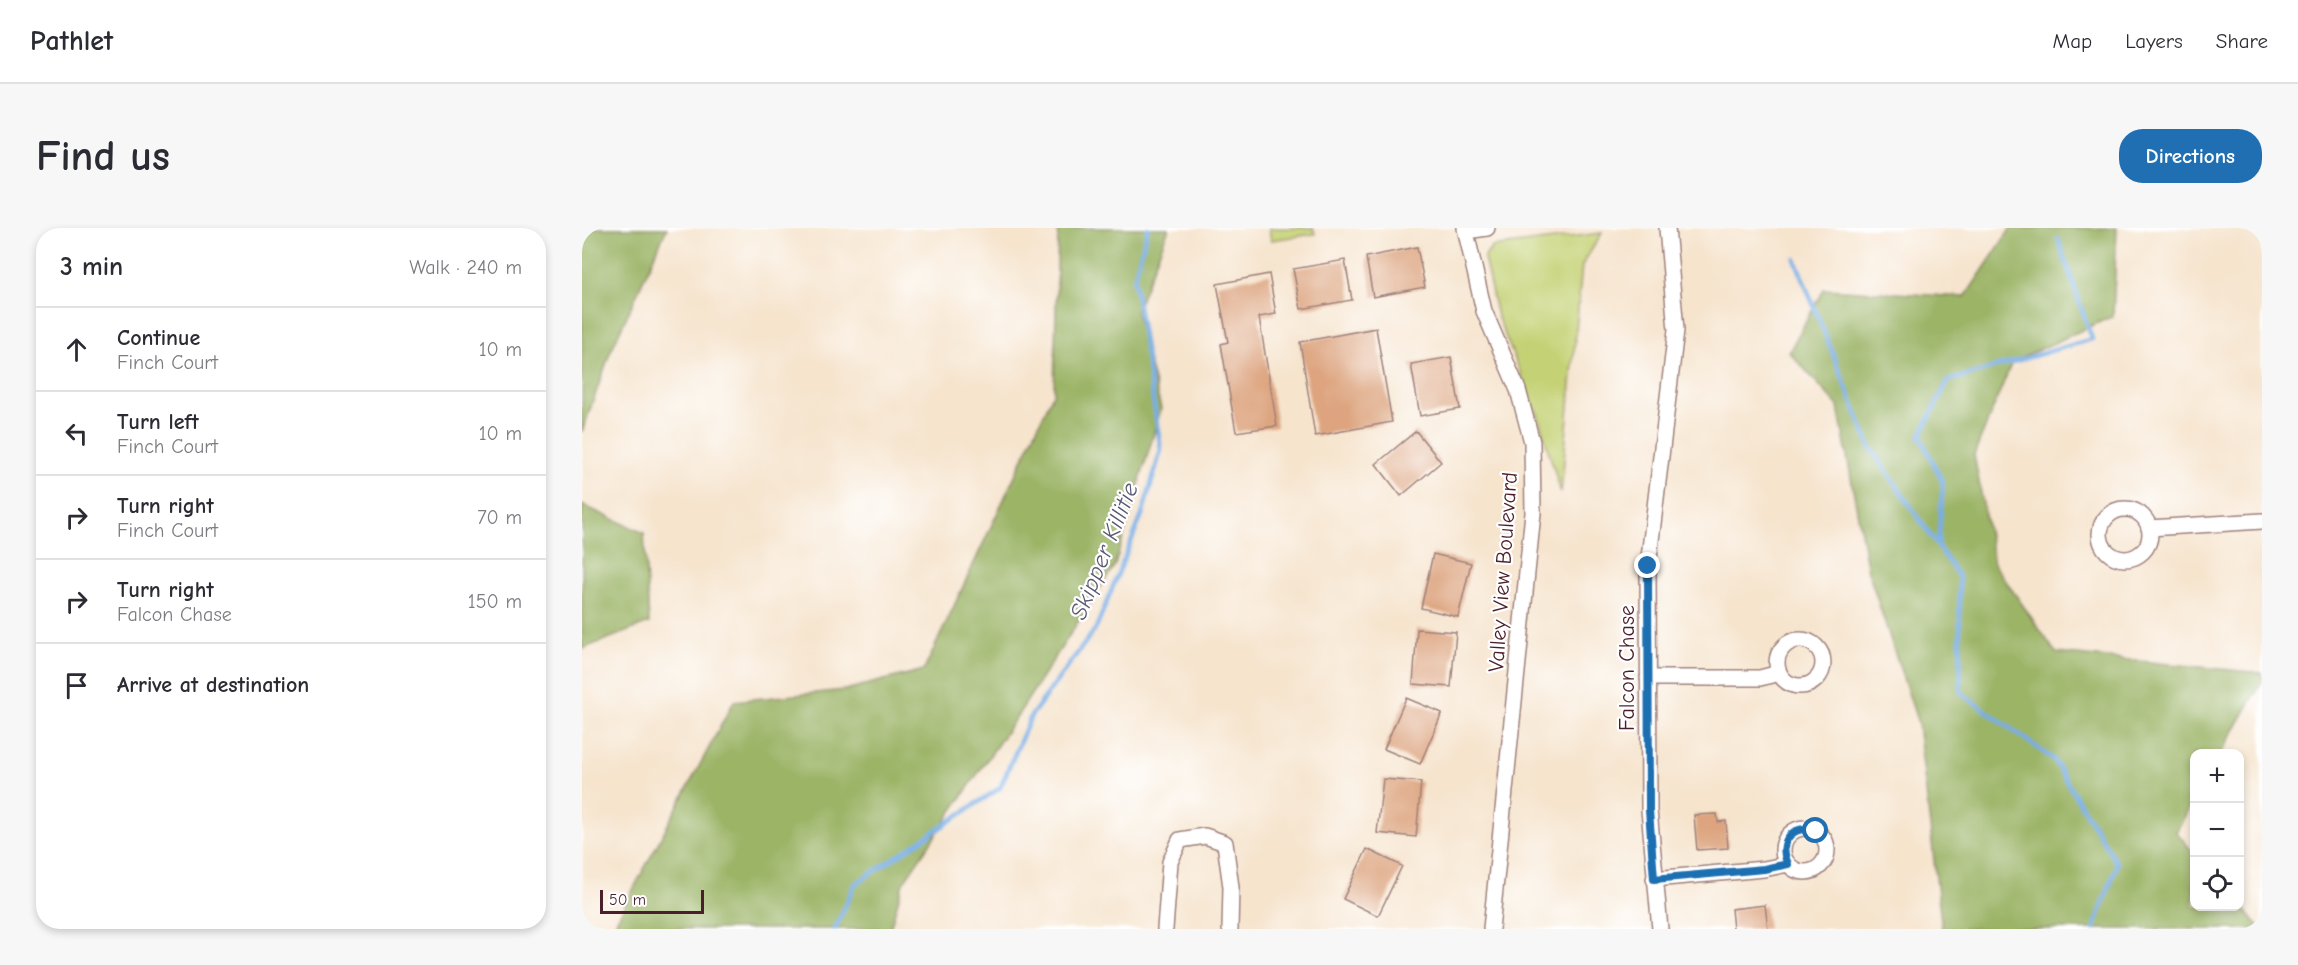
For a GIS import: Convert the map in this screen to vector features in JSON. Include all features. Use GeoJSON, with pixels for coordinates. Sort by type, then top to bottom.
{"type":"FeatureCollection","features":[{"type":"Feature","properties":{"kind":"street"},"geometry":{"type":"LineString","coordinates":[[1465,229],[1487,228]]}},
{"type":"Feature","properties":{"kind":"street","name":"Falcon Chase"},"geometry":{"type":"LineString","coordinates":[[1660,929],[1649,810],[1648,566],[1676,330],[1666,228]]}},
{"type":"Feature","properties":{"kind":"street","name":"Valley View Boulevard"},"geometry":{"type":"LineString","coordinates":[[1465,229],[1484,311],[1518,390],[1532,442],[1533,513],[1491,929]]}},
{"type":"Feature","properties":{"kind":"street"},"geometry":{"type":"LineString","coordinates":[[2149,528],[2262,521]]}},
{"type":"Feature","properties":{"kind":"street"},"geometry":{"type":"LineString","coordinates":[[1648,678],[1761,678],[1779,673]]}},
{"type":"Feature","properties":{"kind":"street"},"geometry":{"type":"LineString","coordinates":[[1165,929],[1170,862],[1180,840],[1205,836],[1225,843],[1231,887],[1230,929]]}},
{"type":"Feature","properties":{"kind":"street"},"geometry":{"type":"LineString","coordinates":[[1654,879],[1764,869],[1788,864]]}},
{"type":"Feature","properties":{"kind":"green space"},"geometry":{"type":"Polygon","coordinates":[[[582,228],[667,228],[610,353],[582,432],[582,228]]]}},
{"type":"Feature","properties":{"kind":"green space"},"geometry":{"type":"Polygon","coordinates":[[[1058,228],[1169,228],[1136,311],[1161,409],[1115,565],[1019,713],[903,883],[890,929],[612,929],[734,701],[845,690],[924,670],[1054,392],[1058,228]]]}},
{"type":"Feature","properties":{"kind":"green space"},"geometry":{"type":"Polygon","coordinates":[[[1269,228],[1313,228],[1315,234],[1271,240],[1269,228]]]}},
{"type":"Feature","properties":{"kind":"green space"},"geometry":{"type":"Polygon","coordinates":[[[2011,228],[2117,228],[2113,316],[2012,362],[1974,455],[1994,564],[2056,653],[2262,673],[2262,682],[2223,749],[2190,749],[2190,807],[2176,832],[2190,848],[2190,911],[2244,909],[2262,929],[1942,929],[1918,723],[1868,571],[1838,406],[1789,352],[1824,289],[1965,297],[2011,228]]]}},
{"type":"Feature","properties":{"kind":"green space"},"geometry":{"type":"Polygon","coordinates":[[[1602,233],[1582,265],[1561,493],[1538,415],[1497,316],[1484,258],[1492,247],[1602,233]]]}},
{"type":"Feature","properties":{"kind":"green space"},"geometry":{"type":"Polygon","coordinates":[[[582,505],[644,533],[649,623],[582,649],[582,505]]]}},
{"type":"Feature","properties":{"kind":"building"},"geometry":{"type":"Polygon","coordinates":[[[1417,247],[1425,287],[1373,297],[1366,257],[1417,247]]]}},
{"type":"Feature","properties":{"kind":"building"},"geometry":{"type":"Polygon","coordinates":[[[1345,260],[1352,300],[1301,309],[1293,269],[1345,260]]]}},
{"type":"Feature","properties":{"kind":"building"},"geometry":{"type":"Polygon","coordinates":[[[1269,274],[1276,314],[1259,317],[1277,426],[1236,432],[1221,344],[1228,342],[1217,284],[1269,274]]]}},
{"type":"Feature","properties":{"kind":"building"},"geometry":{"type":"Polygon","coordinates":[[[1376,328],[1392,422],[1315,436],[1300,342],[1376,328]]]}},
{"type":"Feature","properties":{"kind":"building"},"geometry":{"type":"Polygon","coordinates":[[[1451,357],[1460,409],[1420,416],[1411,364],[1451,357]]]}},
{"type":"Feature","properties":{"kind":"building"},"geometry":{"type":"Polygon","coordinates":[[[1416,431],[1441,462],[1401,496],[1376,464],[1416,431]]]}},
{"type":"Feature","properties":{"kind":"building"},"geometry":{"type":"Polygon","coordinates":[[[1433,554],[1471,563],[1458,617],[1421,608],[1433,554]]]}},
{"type":"Feature","properties":{"kind":"building"},"geometry":{"type":"Polygon","coordinates":[[[1417,629],[1456,632],[1451,687],[1413,684],[1417,629]]]}},
{"type":"Feature","properties":{"kind":"building"},"geometry":{"type":"Polygon","coordinates":[[[1406,698],[1442,713],[1420,764],[1384,749],[1406,698]]]}},
{"type":"Feature","properties":{"kind":"building"},"geometry":{"type":"Polygon","coordinates":[[[1383,779],[1421,782],[1416,837],[1377,833],[1383,779]]]}},
{"type":"Feature","properties":{"kind":"building"},"geometry":{"type":"Polygon","coordinates":[[[1717,814],[1718,822],[1726,821],[1728,848],[1697,850],[1694,815],[1717,814]]]}},
{"type":"Feature","properties":{"kind":"building"},"geometry":{"type":"Polygon","coordinates":[[[1367,849],[1402,866],[1378,916],[1343,899],[1367,849]]]}},
{"type":"Feature","properties":{"kind":"building"},"geometry":{"type":"Polygon","coordinates":[[[1765,905],[1768,929],[1733,929],[1731,909],[1765,905]]]}},
{"type":"Feature","properties":{"kind":"waterway","name":"Skipper Killitie"},"geometry":{"type":"LineString","coordinates":[[835,929],[855,884],[1000,788],[1031,716],[1096,628],[1142,515],[1161,450],[1134,279],[1148,228]]}},
{"type":"Feature","properties":{"kind":"waterway"},"geometry":{"type":"LineString","coordinates":[[1938,545],[1943,483],[1920,436],[1948,381],[2092,339],[2058,239]]}},
{"type":"Feature","properties":{"kind":"waterway"},"geometry":{"type":"LineString","coordinates":[[1795,259],[1870,447],[1959,577],[1961,693],[2053,759],[2117,864],[2094,929]]}},
{"type":"Feature","properties":{"kind":"route"},"geometry":{"type":"LineString","coordinates":[[1648,566],[1649,810],[1654,879],[1764,869],[1788,864],[1784,849],[1789,836],[1802,828],[1816,831]]}}]}
